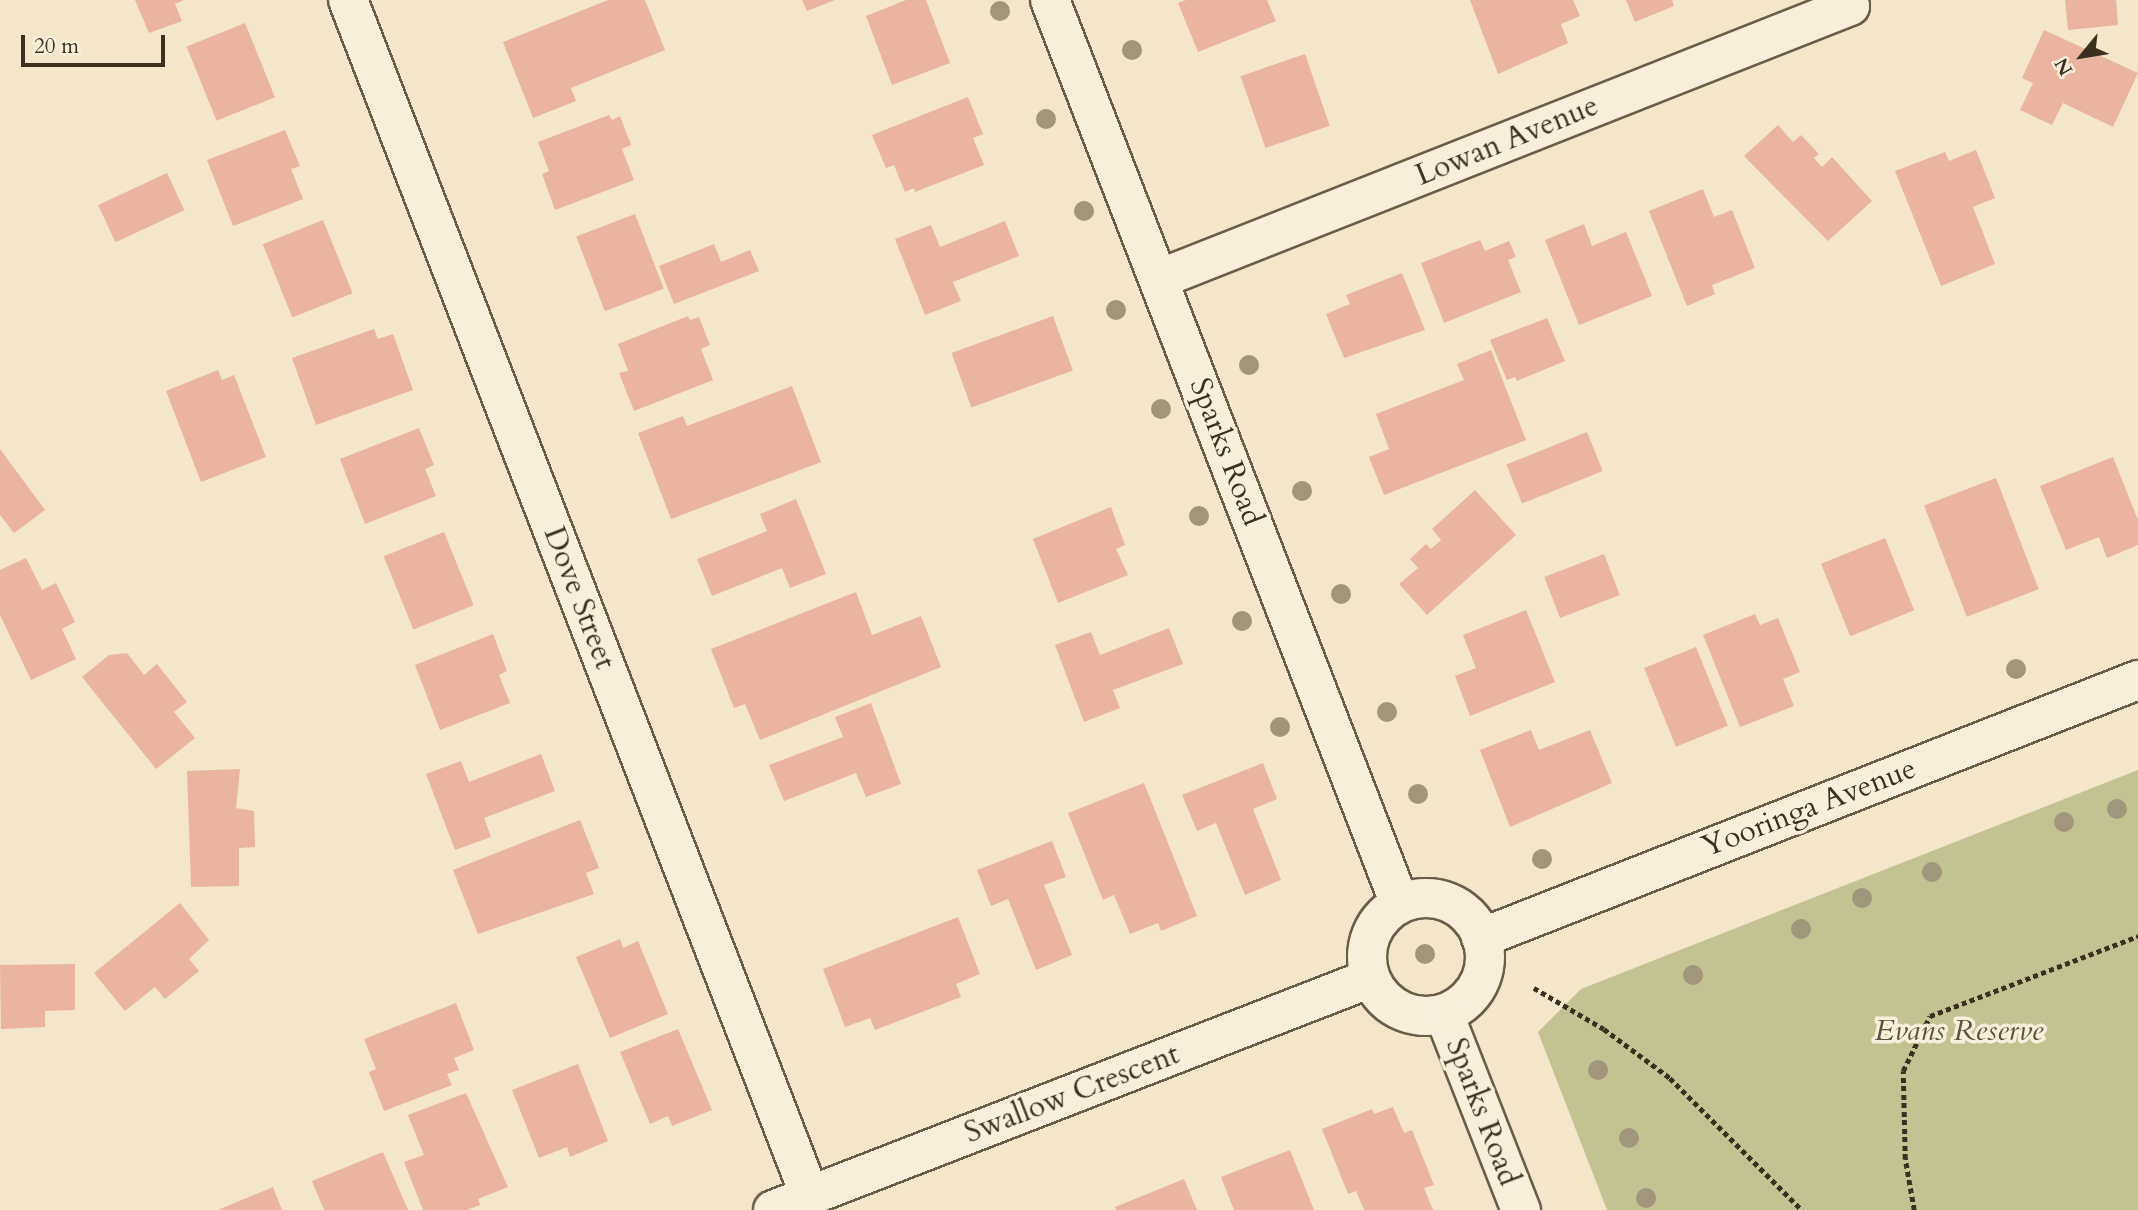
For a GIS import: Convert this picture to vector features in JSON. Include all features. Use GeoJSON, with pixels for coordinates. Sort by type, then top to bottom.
{"type":"FeatureCollection","features":[{"type":"Feature","properties":{"kind":"street","name":"Dove Street"},"geometry":{"type":"LineString","coordinates":[[348,0],[810,1196]]}},
{"type":"Feature","properties":{"kind":"street","name":"Sparks Road"},"geometry":{"type":"LineString","coordinates":[[1050,0],[1400,904]]}},
{"type":"Feature","properties":{"kind":"street","name":"Lowan Avenue"},"geometry":{"type":"LineString","coordinates":[[1159,279],[1850,6],[1847,0]]}},
{"type":"Feature","properties":{"kind":"street","name":"Yooringa Avenue"},"geometry":{"type":"LineString","coordinates":[[1481,937],[2138,680]]}},
{"type":"Feature","properties":{"kind":"street"},"geometry":{"type":"LineString","coordinates":[[1439,900],[1457,907],[1481,937],[1482,975],[1460,1006],[1444,1014],[1426,1017],[1392,1006],[1371,978],[1368,944],[1374,927],[1400,904],[1439,900]]}},
{"type":"Feature","properties":{"kind":"street","name":"Swallow Crescent"},"geometry":{"type":"LineString","coordinates":[[773,1210],[1371,978]]}},
{"type":"Feature","properties":{"kind":"street","name":"Sparks Road"},"geometry":{"type":"LineString","coordinates":[[1444,1014],[1521,1210]]}},
{"type":"Feature","properties":{"kind":"path"},"geometry":{"type":"LineString","coordinates":[[1914,1210],[1905,1160],[1903,1072],[1930,1016],[2138,936]]}},
{"type":"Feature","properties":{"kind":"path"},"geometry":{"type":"LineString","coordinates":[[1534,988],[1604,1029],[1670,1078],[1802,1210]]}},
{"type":"Feature","properties":{"kind":"green space","name":"Evans Reserve"},"geometry":{"type":"Polygon","coordinates":[[[2138,770],[2138,1210],[1607,1210],[1538,1032],[1581,989],[2138,770]]]}},
{"type":"Feature","properties":{"kind":"building"},"geometry":{"type":"Polygon","coordinates":[[[135,0],[184,0],[175,4],[182,21],[149,33],[135,0]]]}},
{"type":"Feature","properties":{"kind":"building"},"geometry":{"type":"Polygon","coordinates":[[[608,0],[645,0],[665,50],[571,88],[576,101],[533,118],[503,42],[608,0]]]}},
{"type":"Feature","properties":{"kind":"building"},"geometry":{"type":"Polygon","coordinates":[[[802,0],[835,0],[807,11],[802,0]]]}},
{"type":"Feature","properties":{"kind":"building"},"geometry":{"type":"Polygon","coordinates":[[[906,0],[926,0],[950,63],[892,85],[866,16],[906,0]]]}},
{"type":"Feature","properties":{"kind":"building"},"geometry":{"type":"Polygon","coordinates":[[[1186,0],[1267,0],[1276,21],[1198,52],[1178,3],[1186,0]]]}},
{"type":"Feature","properties":{"kind":"building"},"geometry":{"type":"Polygon","coordinates":[[[1470,0],[1573,0],[1580,16],[1561,24],[1568,43],[1498,74],[1470,0]]]}},
{"type":"Feature","properties":{"kind":"building"},"geometry":{"type":"Polygon","coordinates":[[[1626,0],[1672,0],[1674,6],[1635,22],[1626,0]]]}},
{"type":"Feature","properties":{"kind":"building"},"geometry":{"type":"Polygon","coordinates":[[[2065,0],[2116,0],[2118,25],[2068,30],[2065,0]]]}},
{"type":"Feature","properties":{"kind":"building"},"geometry":{"type":"Polygon","coordinates":[[[245,23],[275,97],[217,121],[187,47],[245,23]]]}},
{"type":"Feature","properties":{"kind":"building"},"geometry":{"type":"Polygon","coordinates":[[[2044,30],[2138,73],[2113,127],[2063,103],[2052,125],[2020,110],[2033,83],[2022,78],[2044,30]]]}},
{"type":"Feature","properties":{"kind":"building"},"geometry":{"type":"Polygon","coordinates":[[[1305,54],[1330,126],[1265,148],[1241,76],[1305,54]]]}},
{"type":"Feature","properties":{"kind":"building"},"geometry":{"type":"Polygon","coordinates":[[[968,97],[983,134],[973,138],[984,165],[915,192],[914,188],[905,192],[894,165],[886,168],[872,135],[968,97]]]}},
{"type":"Feature","properties":{"kind":"building"},"geometry":{"type":"Polygon","coordinates":[[[609,115],[612,120],[620,116],[631,145],[622,149],[634,180],[555,210],[542,174],[549,171],[538,142],[609,115]]]}},
{"type":"Feature","properties":{"kind":"building"},"geometry":{"type":"Polygon","coordinates":[[[1778,125],[1793,142],[1801,135],[1819,154],[1814,158],[1822,167],[1832,157],[1872,201],[1828,241],[1744,156],[1778,125]]]}},
{"type":"Feature","properties":{"kind":"building"},"geometry":{"type":"Polygon","coordinates":[[[285,130],[300,166],[291,169],[303,199],[233,226],[207,160],[285,130]]]}},
{"type":"Feature","properties":{"kind":"building"},"geometry":{"type":"Polygon","coordinates":[[[1976,150],[1995,198],[1973,207],[1995,264],[1941,286],[1895,171],[1945,152],[1949,161],[1976,150]]]}},
{"type":"Feature","properties":{"kind":"building"},"geometry":{"type":"Polygon","coordinates":[[[167,173],[184,210],[115,242],[98,205],[167,173]]]}},
{"type":"Feature","properties":{"kind":"building"},"geometry":{"type":"Polygon","coordinates":[[[1703,189],[1714,217],[1732,210],[1755,268],[1712,285],[1715,294],[1687,306],[1649,211],[1703,189]]]}},
{"type":"Feature","properties":{"kind":"building"},"geometry":{"type":"Polygon","coordinates":[[[635,214],[664,289],[605,311],[576,237],[635,214]]]}},
{"type":"Feature","properties":{"kind":"building"},"geometry":{"type":"Polygon","coordinates":[[[323,220],[353,293],[292,318],[263,244],[323,220]]]}},
{"type":"Feature","properties":{"kind":"building"},"geometry":{"type":"Polygon","coordinates":[[[1005,221],[1019,256],[953,282],[961,301],[925,315],[895,239],[931,225],[940,247],[1005,221]]]}},
{"type":"Feature","properties":{"kind":"building"},"geometry":{"type":"Polygon","coordinates":[[[1584,224],[1592,246],[1626,232],[1652,296],[1579,325],[1545,240],[1584,224]]]}},
{"type":"Feature","properties":{"kind":"building"},"geometry":{"type":"Polygon","coordinates":[[[1480,240],[1485,251],[1509,241],[1516,257],[1508,260],[1521,292],[1444,323],[1421,263],[1480,240]]]}},
{"type":"Feature","properties":{"kind":"building"},"geometry":{"type":"Polygon","coordinates":[[[714,244],[721,262],[750,250],[759,271],[674,304],[659,266],[714,244]]]}},
{"type":"Feature","properties":{"kind":"building"},"geometry":{"type":"Polygon","coordinates":[[[1402,273],[1425,330],[1344,358],[1326,314],[1350,304],[1346,295],[1402,273]]]}},
{"type":"Feature","properties":{"kind":"building"},"geometry":{"type":"Polygon","coordinates":[[[688,316],[690,320],[699,317],[710,345],[701,349],[713,380],[634,411],[619,373],[628,371],[618,344],[688,316]]]}},
{"type":"Feature","properties":{"kind":"building"},"geometry":{"type":"Polygon","coordinates":[[[1053,316],[1073,371],[971,407],[952,353],[1053,316]]]}},
{"type":"Feature","properties":{"kind":"building"},"geometry":{"type":"Polygon","coordinates":[[[1547,318],[1565,361],[1517,381],[1515,377],[1507,380],[1490,340],[1547,318]]]}},
{"type":"Feature","properties":{"kind":"building"},"geometry":{"type":"Polygon","coordinates":[[[374,329],[378,339],[393,334],[413,390],[316,425],[292,358],[374,329]]]}},
{"type":"Feature","properties":{"kind":"building"},"geometry":{"type":"Polygon","coordinates":[[[1491,350],[1526,440],[1384,495],[1369,457],[1389,449],[1376,414],[1464,380],[1457,364],[1491,350]]]}},
{"type":"Feature","properties":{"kind":"building"},"geometry":{"type":"Polygon","coordinates":[[[218,370],[222,380],[234,375],[266,457],[201,482],[166,391],[218,370]]]}},
{"type":"Feature","properties":{"kind":"building"},"geometry":{"type":"Polygon","coordinates":[[[792,386],[821,462],[671,519],[638,433],[683,416],[687,426],[792,386]]]}},
{"type":"Feature","properties":{"kind":"building"},"geometry":{"type":"Polygon","coordinates":[[[419,428],[434,465],[425,469],[436,496],[365,524],[340,459],[419,428]]]}},
{"type":"Feature","properties":{"kind":"building"},"geometry":{"type":"Polygon","coordinates":[[[1587,432],[1603,471],[1522,504],[1506,465],[1587,432]]]}},
{"type":"Feature","properties":{"kind":"building"},"geometry":{"type":"Polygon","coordinates":[[[0,449],[45,510],[14,533],[0,515],[0,449]]]}},
{"type":"Feature","properties":{"kind":"building"},"geometry":{"type":"Polygon","coordinates":[[[2113,457],[2138,520],[2138,545],[2107,558],[2099,537],[2066,550],[2040,486],[2113,457]]]}},
{"type":"Feature","properties":{"kind":"building"},"geometry":{"type":"Polygon","coordinates":[[[1996,478],[2039,589],[1967,617],[1924,506],[1996,478]]]}},
{"type":"Feature","properties":{"kind":"building"},"geometry":{"type":"Polygon","coordinates":[[[1475,490],[1516,535],[1427,615],[1399,584],[1418,568],[1410,559],[1426,544],[1431,549],[1441,540],[1432,529],[1475,490]]]}},
{"type":"Feature","properties":{"kind":"building"},"geometry":{"type":"Polygon","coordinates":[[[796,499],[826,574],[790,588],[782,568],[712,596],[697,559],[767,531],[760,514],[796,499]]]}},
{"type":"Feature","properties":{"kind":"building"},"geometry":{"type":"Polygon","coordinates":[[[1111,507],[1125,545],[1116,549],[1128,575],[1058,603],[1033,539],[1111,507]]]}},
{"type":"Feature","properties":{"kind":"building"},"geometry":{"type":"Polygon","coordinates":[[[444,532],[474,605],[413,630],[384,556],[444,532]]]}},
{"type":"Feature","properties":{"kind":"building"},"geometry":{"type":"Polygon","coordinates":[[[1885,538],[1914,610],[1850,636],[1821,564],[1885,538]]]}},
{"type":"Feature","properties":{"kind":"building"},"geometry":{"type":"Polygon","coordinates":[[[1604,554],[1620,595],[1560,618],[1544,577],[1604,554]]]}},
{"type":"Feature","properties":{"kind":"building"},"geometry":{"type":"Polygon","coordinates":[[[26,558],[42,590],[56,583],[75,622],[62,629],[76,659],[31,680],[0,615],[0,570],[26,558]]]}},
{"type":"Feature","properties":{"kind":"building"},"geometry":{"type":"Polygon","coordinates":[[[856,592],[872,635],[921,616],[941,667],[760,740],[745,704],[734,708],[711,649],[856,592]]]}},
{"type":"Feature","properties":{"kind":"building"},"geometry":{"type":"Polygon","coordinates":[[[1526,610],[1555,682],[1470,716],[1455,676],[1476,668],[1463,635],[1526,610]]]}},
{"type":"Feature","properties":{"kind":"building"},"geometry":{"type":"Polygon","coordinates":[[[1755,614],[1760,625],[1778,618],[1800,672],[1783,679],[1794,706],[1740,727],[1703,635],[1755,614]]]}},
{"type":"Feature","properties":{"kind":"building"},"geometry":{"type":"Polygon","coordinates":[[[1169,628],[1183,664],[1113,690],[1120,708],[1084,722],[1055,645],[1091,632],[1100,655],[1169,628]]]}},
{"type":"Feature","properties":{"kind":"building"},"geometry":{"type":"Polygon","coordinates":[[[493,634],[507,671],[499,675],[510,703],[440,730],[415,665],[493,634]]]}},
{"type":"Feature","properties":{"kind":"building"},"geometry":{"type":"Polygon","coordinates":[[[1696,647],[1728,726],[1676,747],[1644,668],[1696,647]]]}},
{"type":"Feature","properties":{"kind":"building"},"geometry":{"type":"Polygon","coordinates":[[[127,653],[144,675],[157,664],[187,702],[174,712],[195,738],[156,769],[82,677],[109,655],[127,653]]]}},
{"type":"Feature","properties":{"kind":"building"},"geometry":{"type":"Polygon","coordinates":[[[871,703],[901,784],[866,797],[856,773],[784,801],[769,765],[843,737],[835,717],[871,703]]]}},
{"type":"Feature","properties":{"kind":"building"},"geometry":{"type":"Polygon","coordinates":[[[1531,730],[1539,750],[1590,730],[1612,783],[1510,827],[1480,750],[1531,730]]]}},
{"type":"Feature","properties":{"kind":"building"},"geometry":{"type":"Polygon","coordinates":[[[541,754],[555,791],[484,818],[491,837],[455,850],[426,774],[461,761],[469,782],[541,754]]]}},
{"type":"Feature","properties":{"kind":"building"},"geometry":{"type":"Polygon","coordinates":[[[1263,763],[1277,799],[1253,809],[1281,880],[1245,895],[1216,823],[1197,831],[1182,795],[1263,763]]]}},
{"type":"Feature","properties":{"kind":"building"},"geometry":{"type":"Polygon","coordinates":[[[240,769],[236,808],[254,811],[255,847],[239,848],[239,886],[191,887],[187,771],[240,769]]]}},
{"type":"Feature","properties":{"kind":"building"},"geometry":{"type":"Polygon","coordinates":[[[1144,783],[1197,916],[1161,931],[1158,923],[1130,934],[1114,895],[1103,900],[1068,813],[1144,783]]]}},
{"type":"Feature","properties":{"kind":"building"},"geometry":{"type":"Polygon","coordinates":[[[580,820],[599,868],[586,873],[594,894],[478,934],[453,870],[580,820]]]}},
{"type":"Feature","properties":{"kind":"building"},"geometry":{"type":"Polygon","coordinates":[[[1052,841],[1066,877],[1044,885],[1072,955],[1036,970],[1008,899],[991,906],[977,870],[1052,841]]]}},
{"type":"Feature","properties":{"kind":"building"},"geometry":{"type":"Polygon","coordinates":[[[180,903],[209,940],[189,959],[199,971],[165,999],[155,987],[125,1011],[94,973],[180,903]]]}},
{"type":"Feature","properties":{"kind":"building"},"geometry":{"type":"Polygon","coordinates":[[[958,917],[980,974],[956,984],[961,997],[875,1030],[870,1018],[845,1027],[823,969],[958,917]]]}},
{"type":"Feature","properties":{"kind":"building"},"geometry":{"type":"Polygon","coordinates":[[[620,939],[623,948],[638,941],[668,1014],[610,1038],[576,957],[620,939]]]}},
{"type":"Feature","properties":{"kind":"building"},"geometry":{"type":"Polygon","coordinates":[[[75,964],[75,1010],[45,1011],[45,1027],[1,1029],[0,965],[75,964]]]}},
{"type":"Feature","properties":{"kind":"building"},"geometry":{"type":"Polygon","coordinates":[[[456,1003],[474,1050],[454,1058],[459,1070],[447,1074],[452,1085],[384,1111],[369,1072],[376,1069],[364,1039],[456,1003]]]}},
{"type":"Feature","properties":{"kind":"building"},"geometry":{"type":"Polygon","coordinates":[[[678,1029],[712,1110],[672,1126],[668,1116],[650,1124],[620,1052],[678,1029]]]}},
{"type":"Feature","properties":{"kind":"building"},"geometry":{"type":"Polygon","coordinates":[[[578,1064],[608,1141],[570,1157],[567,1147],[539,1158],[512,1090],[578,1064]]]}},
{"type":"Feature","properties":{"kind":"building"},"geometry":{"type":"Polygon","coordinates":[[[466,1093],[508,1187],[478,1199],[480,1205],[467,1210],[423,1210],[404,1162],[424,1155],[408,1115],[466,1093]]]}},
{"type":"Feature","properties":{"kind":"building"},"geometry":{"type":"Polygon","coordinates":[[[1393,1107],[1404,1133],[1412,1130],[1434,1185],[1424,1188],[1433,1210],[1364,1210],[1356,1191],[1348,1194],[1322,1129],[1372,1109],[1374,1114],[1393,1107]]]}},
{"type":"Feature","properties":{"kind":"building"},"geometry":{"type":"Polygon","coordinates":[[[1290,1150],[1314,1210],[1234,1210],[1221,1177],[1290,1150]]]}},
{"type":"Feature","properties":{"kind":"building"},"geometry":{"type":"Polygon","coordinates":[[[383,1152],[408,1210],[324,1210],[312,1181],[383,1152]]]}},
{"type":"Feature","properties":{"kind":"building"},"geometry":{"type":"Polygon","coordinates":[[[1184,1179],[1197,1210],[1116,1210],[1115,1207],[1184,1179]]]}},
{"type":"Feature","properties":{"kind":"building"},"geometry":{"type":"Polygon","coordinates":[[[273,1187],[282,1210],[218,1210],[273,1187]]]}}]}
